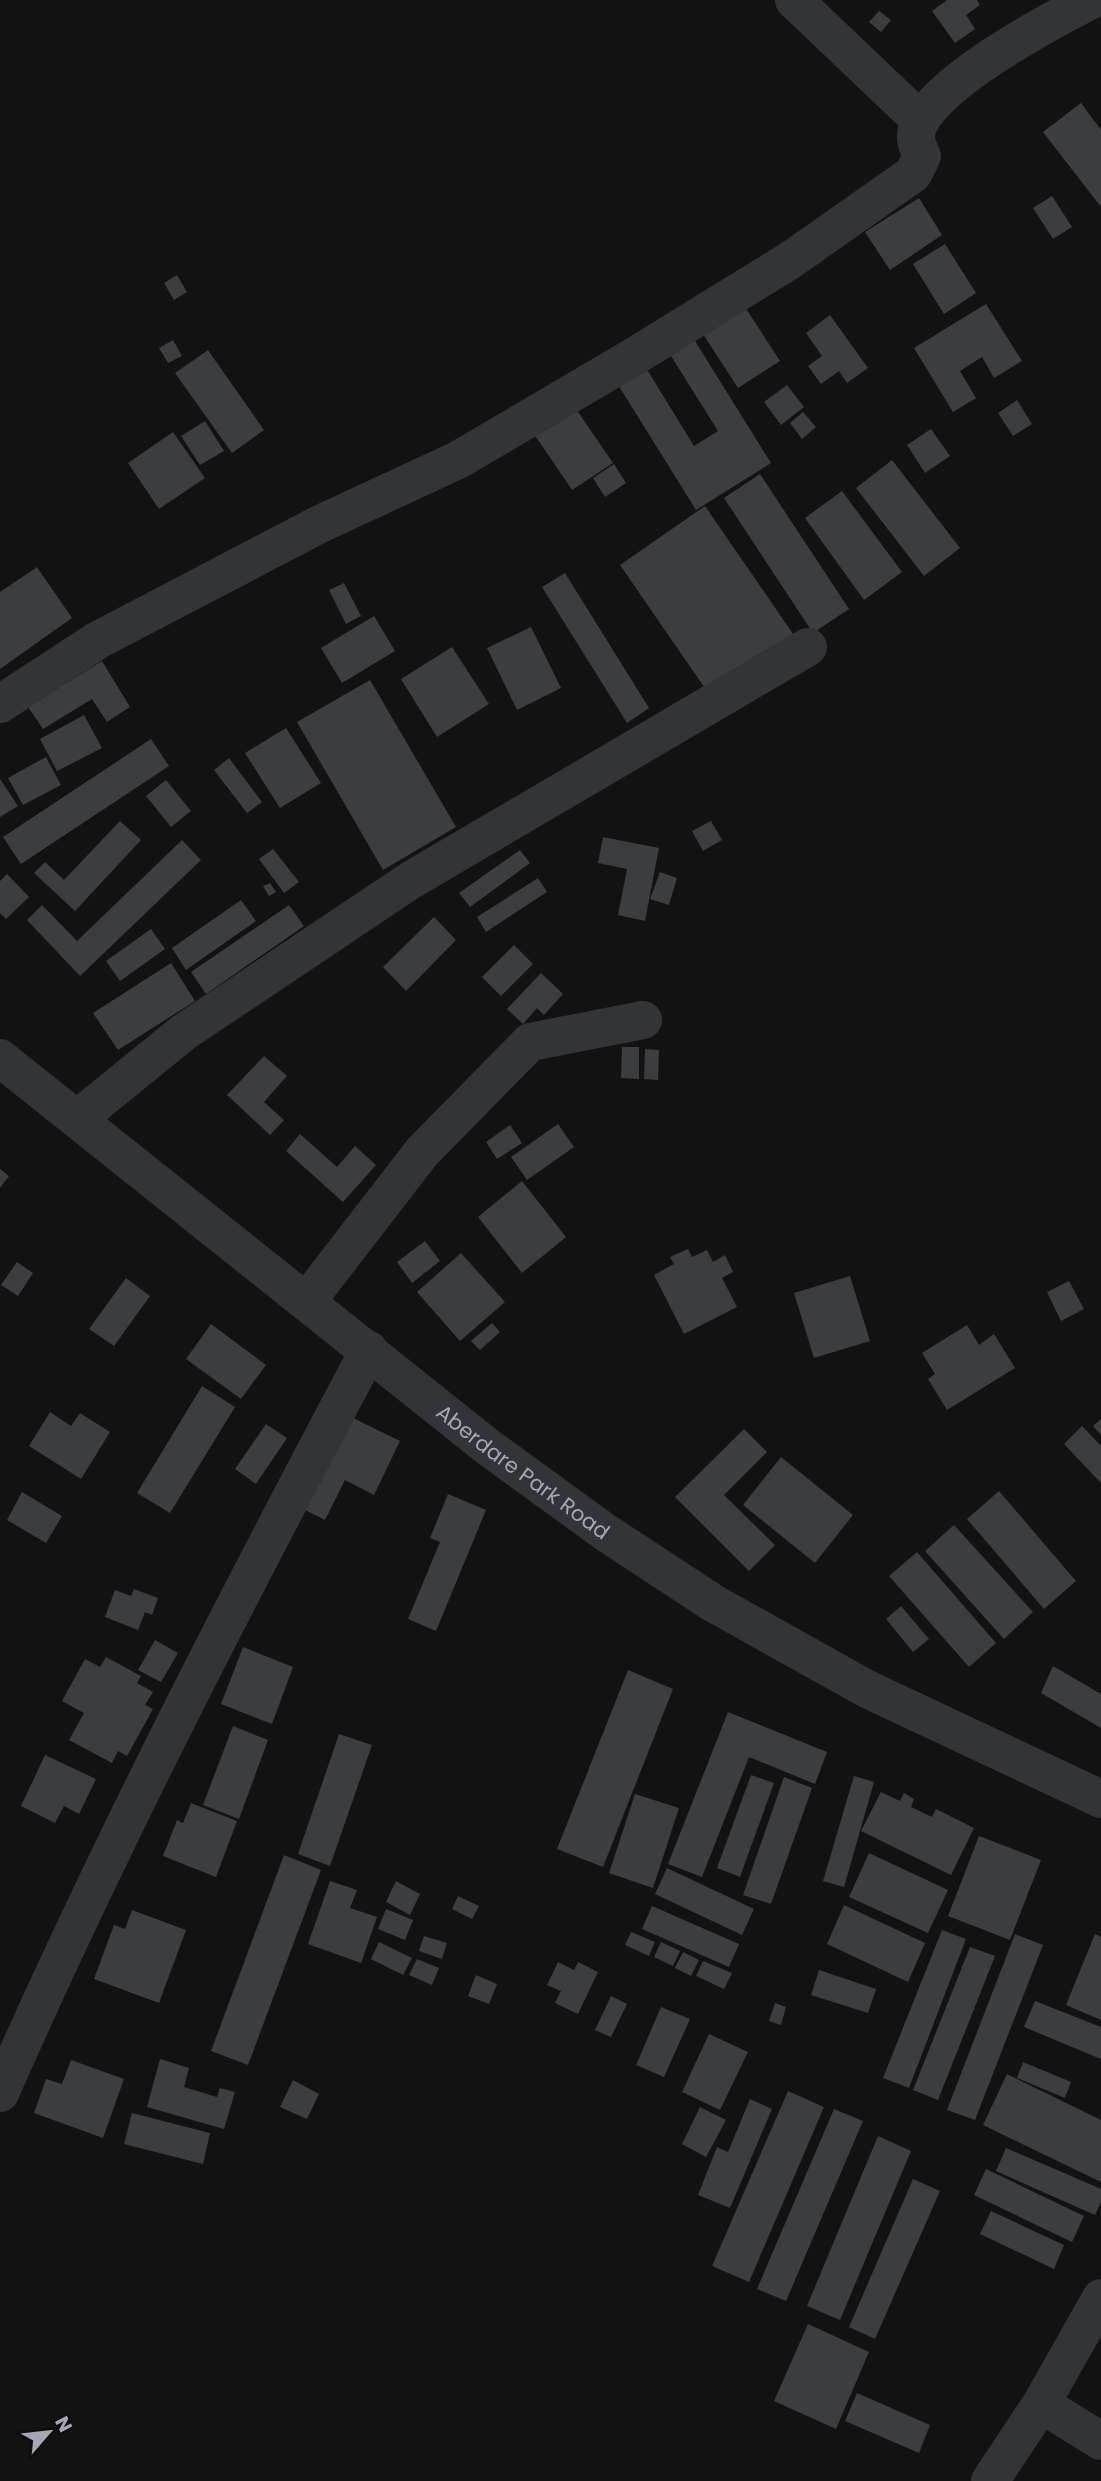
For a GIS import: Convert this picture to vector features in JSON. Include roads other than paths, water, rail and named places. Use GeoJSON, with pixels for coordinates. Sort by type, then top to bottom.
{"type":"FeatureCollection","features":[{"type":"Feature","properties":{"kind":"street"},"geometry":{"type":"LineString","coordinates":[[794,0],[921,121]]}},
{"type":"Feature","properties":{"kind":"street"},"geometry":{"type":"LineString","coordinates":[[0,704],[109,634],[320,524],[458,460],[789,261],[913,174],[922,156],[915,136],[921,121],[944,91],[1039,27],[1091,0]]}},
{"type":"Feature","properties":{"kind":"street"},"geometry":{"type":"LineString","coordinates":[[78,1119],[184,1032],[411,880],[808,647]]}},
{"type":"Feature","properties":{"kind":"street"},"geometry":{"type":"LineString","coordinates":[[307,1301],[422,1153],[530,1042],[643,1020]]}},
{"type":"Feature","properties":{"kind":"street","name":"Aberdare Park Road"},"geometry":{"type":"LineString","coordinates":[[0,1058],[488,1447],[605,1532],[713,1603],[867,1689],[1101,1799]]}},
{"type":"Feature","properties":{"kind":"street"},"geometry":{"type":"LineString","coordinates":[[0,2093],[68,1939],[158,1753],[369,1350]]}},
{"type":"Feature","properties":{"kind":"street"},"geometry":{"type":"LineString","coordinates":[[990,2481],[1041,2404],[1101,2298]]}},
{"type":"Feature","properties":{"kind":"street"},"geometry":{"type":"LineString","coordinates":[[1041,2404],[1101,2441]]}}]}
